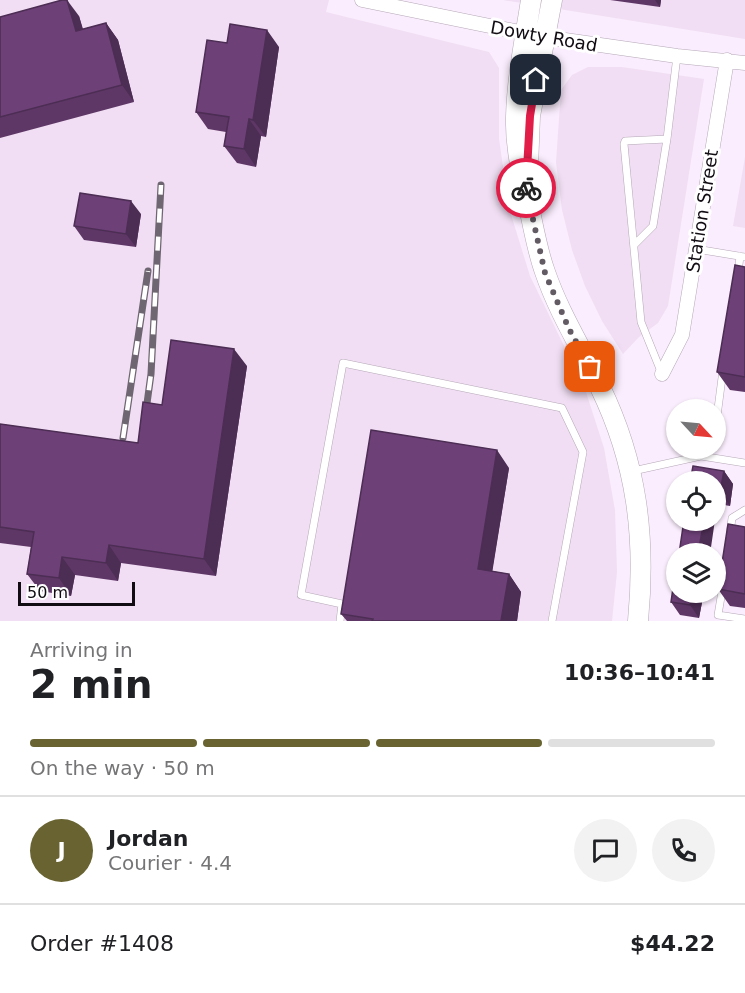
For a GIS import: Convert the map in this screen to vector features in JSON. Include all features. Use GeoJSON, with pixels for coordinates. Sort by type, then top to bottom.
{"type":"FeatureCollection","features":[{"type":"Feature","properties":{"kind":"street","name":"Dowty Road"},"geometry":{"type":"LineString","coordinates":[[362,0],[535,36],[677,56],[727,60]]}},
{"type":"Feature","properties":{"kind":"street"},"geometry":{"type":"LineString","coordinates":[[531,0],[535,36]]}},
{"type":"Feature","properties":{"kind":"street"},"geometry":{"type":"LineString","coordinates":[[552,0],[535,36],[516,117],[516,152],[545,273],[569,329],[616,422],[630,471],[636,496],[641,541],[638,621]]}},
{"type":"Feature","properties":{"kind":"street"},"geometry":{"type":"LineString","coordinates":[[727,60],[745,63]]}},
{"type":"Feature","properties":{"kind":"street","name":"Station Street"},"geometry":{"type":"LineString","coordinates":[[662,374],[682,335],[727,60]]}},
{"type":"Feature","properties":{"kind":"lane"},"geometry":{"type":"LineString","coordinates":[[634,245],[653,226],[677,56]]}},
{"type":"Feature","properties":{"kind":"lane"},"geometry":{"type":"LineString","coordinates":[[662,374],[641,322],[624,144],[625,141],[667,139]]}},
{"type":"Feature","properties":{"kind":"lane"},"geometry":{"type":"LineString","coordinates":[[696,249],[743,257],[737,279]]}},
{"type":"Feature","properties":{"kind":"lane"},"geometry":{"type":"LineString","coordinates":[[719,399],[725,358]]}},
{"type":"Feature","properties":{"kind":"lane"},"geometry":{"type":"LineString","coordinates":[[340,621],[342,604],[301,596],[343,363],[562,408],[583,452],[552,621]]}},
{"type":"Feature","properties":{"kind":"lane"},"geometry":{"type":"LineString","coordinates":[[630,471],[687,459]]}},
{"type":"Feature","properties":{"kind":"lane"},"geometry":{"type":"LineString","coordinates":[[722,459],[745,463]]}},
{"type":"Feature","properties":{"kind":"lane"},"geometry":{"type":"LineString","coordinates":[[729,539],[732,518],[745,510]]}},
{"type":"Feature","properties":{"kind":"lane"},"geometry":{"type":"LineString","coordinates":[[720,603],[718,615],[745,619]]}},
{"type":"Feature","properties":{"kind":"shaded area"},"geometry":{"type":"Polygon","coordinates":[[[0,0],[329,0],[326,12],[489,52],[499,68],[499,139],[509,208],[530,276],[585,389],[604,448],[615,510],[617,572],[612,621],[0,621],[0,0]]]}},
{"type":"Feature","properties":{"kind":"shaded area"},"geometry":{"type":"Polygon","coordinates":[[[503,0],[745,0],[745,39],[503,0]]]}},
{"type":"Feature","properties":{"kind":"shaded area"},"geometry":{"type":"Polygon","coordinates":[[[588,67],[622,67],[704,79],[668,306],[658,323],[639,337],[623,354],[602,321],[585,286],[572,250],[562,210],[556,162],[561,90],[572,75],[588,67]]]}},
{"type":"Feature","properties":{"kind":"shaded area"},"geometry":{"type":"Polygon","coordinates":[[[745,157],[745,228],[733,226],[745,157]]]}},
{"type":"Feature","properties":{"kind":"building"},"geometry":{"type":"Polygon","coordinates":[[[67,0],[76,31],[106,23],[122,85],[0,117],[0,17],[67,0]]]}},
{"type":"Feature","properties":{"kind":"building"},"geometry":{"type":"Polygon","coordinates":[[[230,24],[267,30],[253,120],[249,119],[244,149],[224,146],[229,117],[196,112],[207,40],[227,43],[230,24]]]}},
{"type":"Feature","properties":{"kind":"building"},"geometry":{"type":"Polygon","coordinates":[[[80,193],[131,201],[126,234],[74,226],[80,193]]]}},
{"type":"Feature","properties":{"kind":"building"},"geometry":{"type":"Polygon","coordinates":[[[735,265],[745,267],[745,377],[717,372],[735,265]]]}},
{"type":"Feature","properties":{"kind":"building"},"geometry":{"type":"Polygon","coordinates":[[[171,340],[234,349],[204,559],[109,545],[106,563],[62,557],[59,578],[27,574],[34,532],[0,527],[0,424],[138,443],[143,402],[162,405],[171,340]]]}},
{"type":"Feature","properties":{"kind":"building"},"geometry":{"type":"Polygon","coordinates":[[[371,430],[497,450],[478,569],[509,574],[501,621],[372,621],[373,619],[341,614],[371,430]]]}},
{"type":"Feature","properties":{"kind":"building"},"geometry":{"type":"Polygon","coordinates":[[[693,466],[724,471],[692,471],[693,466]]]}},
{"type":"Feature","properties":{"kind":"building"},"geometry":{"type":"Polygon","coordinates":[[[728,524],[745,527],[745,594],[726,590],[725,543],[728,524]]]}},
{"type":"Feature","properties":{"kind":"building"},"geometry":{"type":"Polygon","coordinates":[[[682,531],[702,531],[700,543],[681,543],[682,531]]]}},
{"type":"Feature","properties":{"kind":"railway"},"geometry":{"type":"LineString","coordinates":[[145,418],[151,374],[161,185]]}},
{"type":"Feature","properties":{"kind":"railway"},"geometry":{"type":"LineString","coordinates":[[123,438],[148,271]]}},
{"type":"Feature","properties":{"kind":"way so far"},"geometry":{"type":"LineString","coordinates":[[526,188],[545,273],[569,329],[590,367]]}},
{"type":"Feature","properties":{"kind":"route"},"geometry":{"type":"LineString","coordinates":[[526,188],[530,152],[530,116],[536,80]]}}]}
